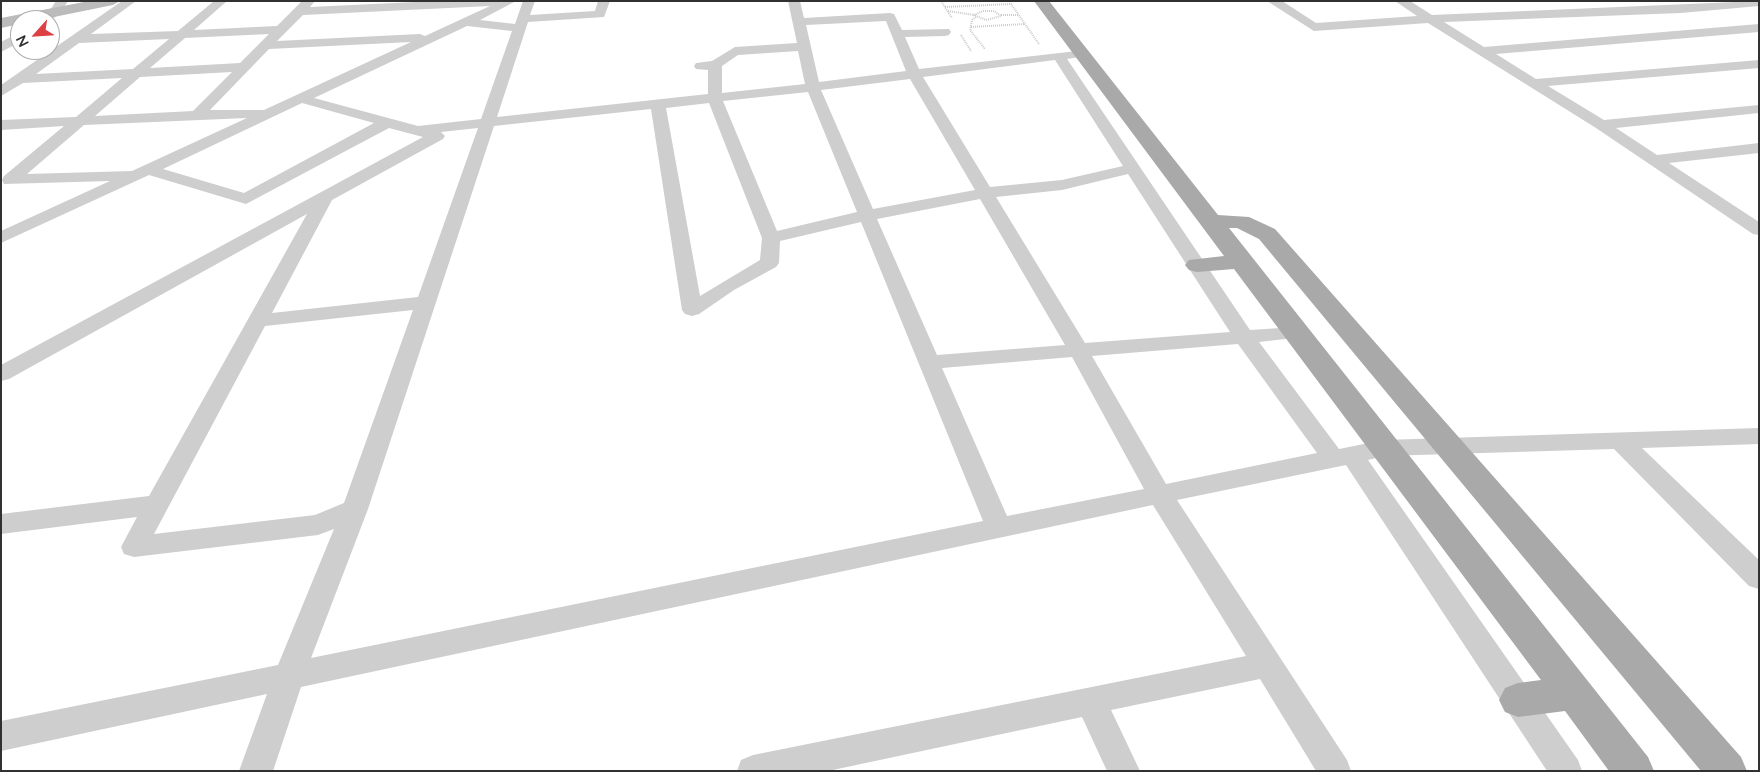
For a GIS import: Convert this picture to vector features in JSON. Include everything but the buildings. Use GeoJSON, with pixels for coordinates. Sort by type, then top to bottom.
{"type":"FeatureCollection","features":[{"type":"Feature","properties":{"kind":"main road"},"geometry":{"type":"LineString","coordinates":[[59,10],[113,1]]}},
{"type":"Feature","properties":{"kind":"main road"},"geometry":{"type":"LineString","coordinates":[[1041,1],[1634,771]]}},
{"type":"Feature","properties":{"kind":"main road"},"geometry":{"type":"LineString","coordinates":[[1099,114],[1126,112]]}},
{"type":"Feature","properties":{"kind":"main road"},"geometry":{"type":"LineString","coordinates":[[1211,221],[1241,222],[1267,234],[1727,771]]}},
{"type":"Feature","properties":{"kind":"main road"},"geometry":{"type":"LineString","coordinates":[[1197,265],[1242,261]]}},
{"type":"Feature","properties":{"kind":"main road"},"geometry":{"type":"LineString","coordinates":[[1518,700],[1574,693]]}},
{"type":"Feature","properties":{"kind":"street"},"geometry":{"type":"LineString","coordinates":[[1,92],[130,1]]}},
{"type":"Feature","properties":{"kind":"street"},"geometry":{"type":"LineString","coordinates":[[6,180],[80,121],[221,1]]}},
{"type":"Feature","properties":{"kind":"street"},"geometry":{"type":"LineString","coordinates":[[197,116],[305,6],[510,1]]}},
{"type":"Feature","properties":{"kind":"street"},"geometry":{"type":"LineString","coordinates":[[1,238],[510,1]]}},
{"type":"Feature","properties":{"kind":"street"},"geometry":{"type":"LineString","coordinates":[[466,22],[524,16],[600,14],[604,1]]}},
{"type":"Feature","properties":{"kind":"street"},"geometry":{"type":"LineString","coordinates":[[794,1],[813,87],[999,528]]}},
{"type":"Feature","properties":{"kind":"street"},"geometry":{"type":"LineString","coordinates":[[1273,1],[1314,27],[1430,19],[1681,9],[1759,2]]}},
{"type":"Feature","properties":{"kind":"street"},"geometry":{"type":"LineString","coordinates":[[1401,1],[1601,125],[1759,230]]}},
{"type":"Feature","properties":{"kind":"street"},"geometry":{"type":"LineString","coordinates":[[1662,1],[1759,41]]}},
{"type":"Feature","properties":{"kind":"street"},"geometry":{"type":"LineString","coordinates":[[1513,5],[1533,16]]}},
{"type":"Feature","properties":{"kind":"street"},"geometry":{"type":"LineString","coordinates":[[798,22],[881,9],[890,17],[916,75],[1079,351],[1160,495],[1335,771]]}},
{"type":"Feature","properties":{"kind":"street"},"geometry":{"type":"LineString","coordinates":[[256,771],[289,676],[355,509],[524,16]]}},
{"type":"Feature","properties":{"kind":"street"},"geometry":{"type":"LineString","coordinates":[[1482,51],[1759,28]]}},
{"type":"Feature","properties":{"kind":"street"},"geometry":{"type":"LineString","coordinates":[[75,39],[281,30]]}},
{"type":"Feature","properties":{"kind":"street"},"geometry":{"type":"LineString","coordinates":[[897,34],[945,32]]}},
{"type":"Feature","properties":{"kind":"street"},"geometry":{"type":"LineString","coordinates":[[267,45],[431,37]]}},
{"type":"Feature","properties":{"kind":"street"},"geometry":{"type":"LineString","coordinates":[[658,105],[692,310],[727,286],[769,263],[771,238],[715,99],[708,65],[735,51],[804,47]]}},
{"type":"Feature","properties":{"kind":"street"},"geometry":{"type":"LineString","coordinates":[[416,130],[715,99],[1081,53]]}},
{"type":"Feature","properties":{"kind":"street"},"geometry":{"type":"LineString","coordinates":[[1059,56],[1099,114],[1243,336],[1343,457],[1518,700],[1566,771]]}},
{"type":"Feature","properties":{"kind":"street"},"geometry":{"type":"LineString","coordinates":[[1534,83],[1759,64]]}},
{"type":"Feature","properties":{"kind":"street"},"geometry":{"type":"LineString","coordinates":[[20,78],[136,74],[245,67]]}},
{"type":"Feature","properties":{"kind":"street"},"geometry":{"type":"LineString","coordinates":[[1,374],[437,136],[299,98]]}},
{"type":"Feature","properties":{"kind":"street"},"geometry":{"type":"LineString","coordinates":[[1601,125],[1759,109]]}},
{"type":"Feature","properties":{"kind":"street"},"geometry":{"type":"LineString","coordinates":[[1,125],[268,113]]}},
{"type":"Feature","properties":{"kind":"street"},"geometry":{"type":"LineString","coordinates":[[6,180],[145,172],[246,198],[388,122]]}},
{"type":"Feature","properties":{"kind":"street"},"geometry":{"type":"LineString","coordinates":[[1654,160],[1756,150]]}},
{"type":"Feature","properties":{"kind":"street"},"geometry":{"type":"LineString","coordinates":[[771,238],[868,215],[985,193],[1062,185],[1134,168]]}},
{"type":"Feature","properties":{"kind":"street"},"geometry":{"type":"LineString","coordinates":[[325,197],[134,547],[318,525],[355,509]]}},
{"type":"Feature","properties":{"kind":"street"},"geometry":{"type":"LineString","coordinates":[[258,321],[426,302]]}},
{"type":"Feature","properties":{"kind":"street"},"geometry":{"type":"LineString","coordinates":[[930,362],[1296,333]]}},
{"type":"Feature","properties":{"kind":"street"},"geometry":{"type":"LineString","coordinates":[[1,736],[1384,448],[1759,436]]}},
{"type":"Feature","properties":{"kind":"street"},"geometry":{"type":"LineString","coordinates":[[1619,440],[1759,578]]}},
{"type":"Feature","properties":{"kind":"street"},"geometry":{"type":"LineString","coordinates":[[1,524],[157,505]]}},
{"type":"Feature","properties":{"kind":"street"},"geometry":{"type":"LineString","coordinates":[[753,771],[849,761],[1091,701],[1268,664]]}},
{"type":"Feature","properties":{"kind":"street"},"geometry":{"type":"LineString","coordinates":[[1091,701],[1124,771]]}},
{"type":"Feature","properties":{"kind":"path"},"geometry":{"type":"LineString","coordinates":[[945,7],[1011,4],[1039,44],[1032,48]]}},
{"type":"Feature","properties":{"kind":"path"},"geometry":{"type":"LineString","coordinates":[[982,6],[987,11]]}},
{"type":"Feature","properties":{"kind":"path"},"geometry":{"type":"LineString","coordinates":[[947,11],[994,19],[1001,15]]}},
{"type":"Feature","properties":{"kind":"path"},"geometry":{"type":"LineString","coordinates":[[988,54],[971,27],[976,12],[987,11],[1001,15],[1018,15]]}},
{"type":"Feature","properties":{"kind":"path"},"geometry":{"type":"LineString","coordinates":[[994,19],[998,26]]}},
{"type":"Feature","properties":{"kind":"path"},"geometry":{"type":"LineString","coordinates":[[971,27],[1025,24]]}}]}
